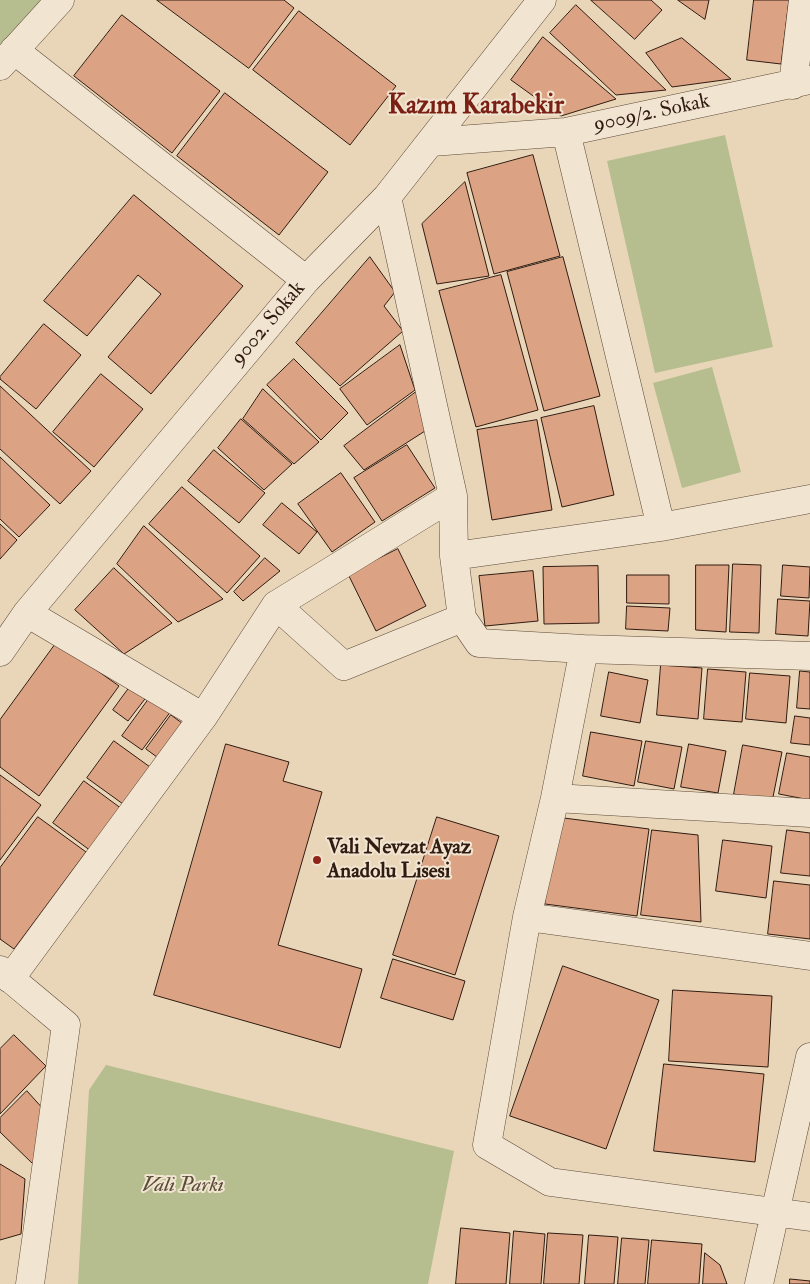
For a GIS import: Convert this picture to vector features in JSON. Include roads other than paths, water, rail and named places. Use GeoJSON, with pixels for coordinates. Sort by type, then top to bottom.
{"type":"FeatureCollection","features":[{"type":"Feature","properties":{"kind":"street"},"geometry":{"type":"LineString","coordinates":[[60,0],[7,58],[306,280]]}},
{"type":"Feature","properties":{"kind":"street","name":"9002. Sokak"},"geometry":{"type":"LineString","coordinates":[[0,652],[27,614],[306,280],[387,197],[542,0]]}},
{"type":"Feature","properties":{"kind":"street"},"geometry":{"type":"LineString","coordinates":[[802,83],[803,0]]}},
{"type":"Feature","properties":{"kind":"street","name":"9009/2. Sokak"},"geometry":{"type":"LineString","coordinates":[[432,142],[566,132],[802,83]]}},
{"type":"Feature","properties":{"kind":"street"},"geometry":{"type":"LineString","coordinates":[[566,132],[661,527]]}},
{"type":"Feature","properties":{"kind":"street"},"geometry":{"type":"LineString","coordinates":[[387,197],[453,496],[454,556],[462,618],[479,643],[584,649],[810,656]]}},
{"type":"Feature","properties":{"kind":"street"},"geometry":{"type":"LineString","coordinates":[[30,1284],[66,1025],[5,975],[203,717],[276,605],[453,496]]}},
{"type":"Feature","properties":{"kind":"street"},"geometry":{"type":"LineString","coordinates":[[454,556],[661,527],[810,499]]}},
{"type":"Feature","properties":{"kind":"street"},"geometry":{"type":"LineString","coordinates":[[276,605],[344,666],[462,618]]}},
{"type":"Feature","properties":{"kind":"street"},"geometry":{"type":"LineString","coordinates":[[27,614],[203,717]]}},
{"type":"Feature","properties":{"kind":"street"},"geometry":{"type":"LineString","coordinates":[[584,649],[555,798],[527,917],[487,1145],[550,1182],[810,1218]]}},
{"type":"Feature","properties":{"kind":"street"},"geometry":{"type":"LineString","coordinates":[[555,798],[810,813]]}},
{"type":"Feature","properties":{"kind":"street"},"geometry":{"type":"LineString","coordinates":[[527,917],[810,956]]}},
{"type":"Feature","properties":{"kind":"street"},"geometry":{"type":"LineString","coordinates":[[759,1284],[810,1056]]}},
{"type":"Feature","properties":{"kind":"place","name":"Vali Nevzat Ayaz Anadolu Lisesi"},"geometry":{"type":"Point","coordinates":[317,860]}},
{"type":"Feature","properties":{"kind":"district","name":"Kazım Karabekir"},"geometry":{"type":"Point","coordinates":[476,107]}},
{"type":"Feature","properties":{"kind":"park label","name":"Vali Parkı"},"geometry":{"type":"Point","coordinates":[183,1186]}}]}
